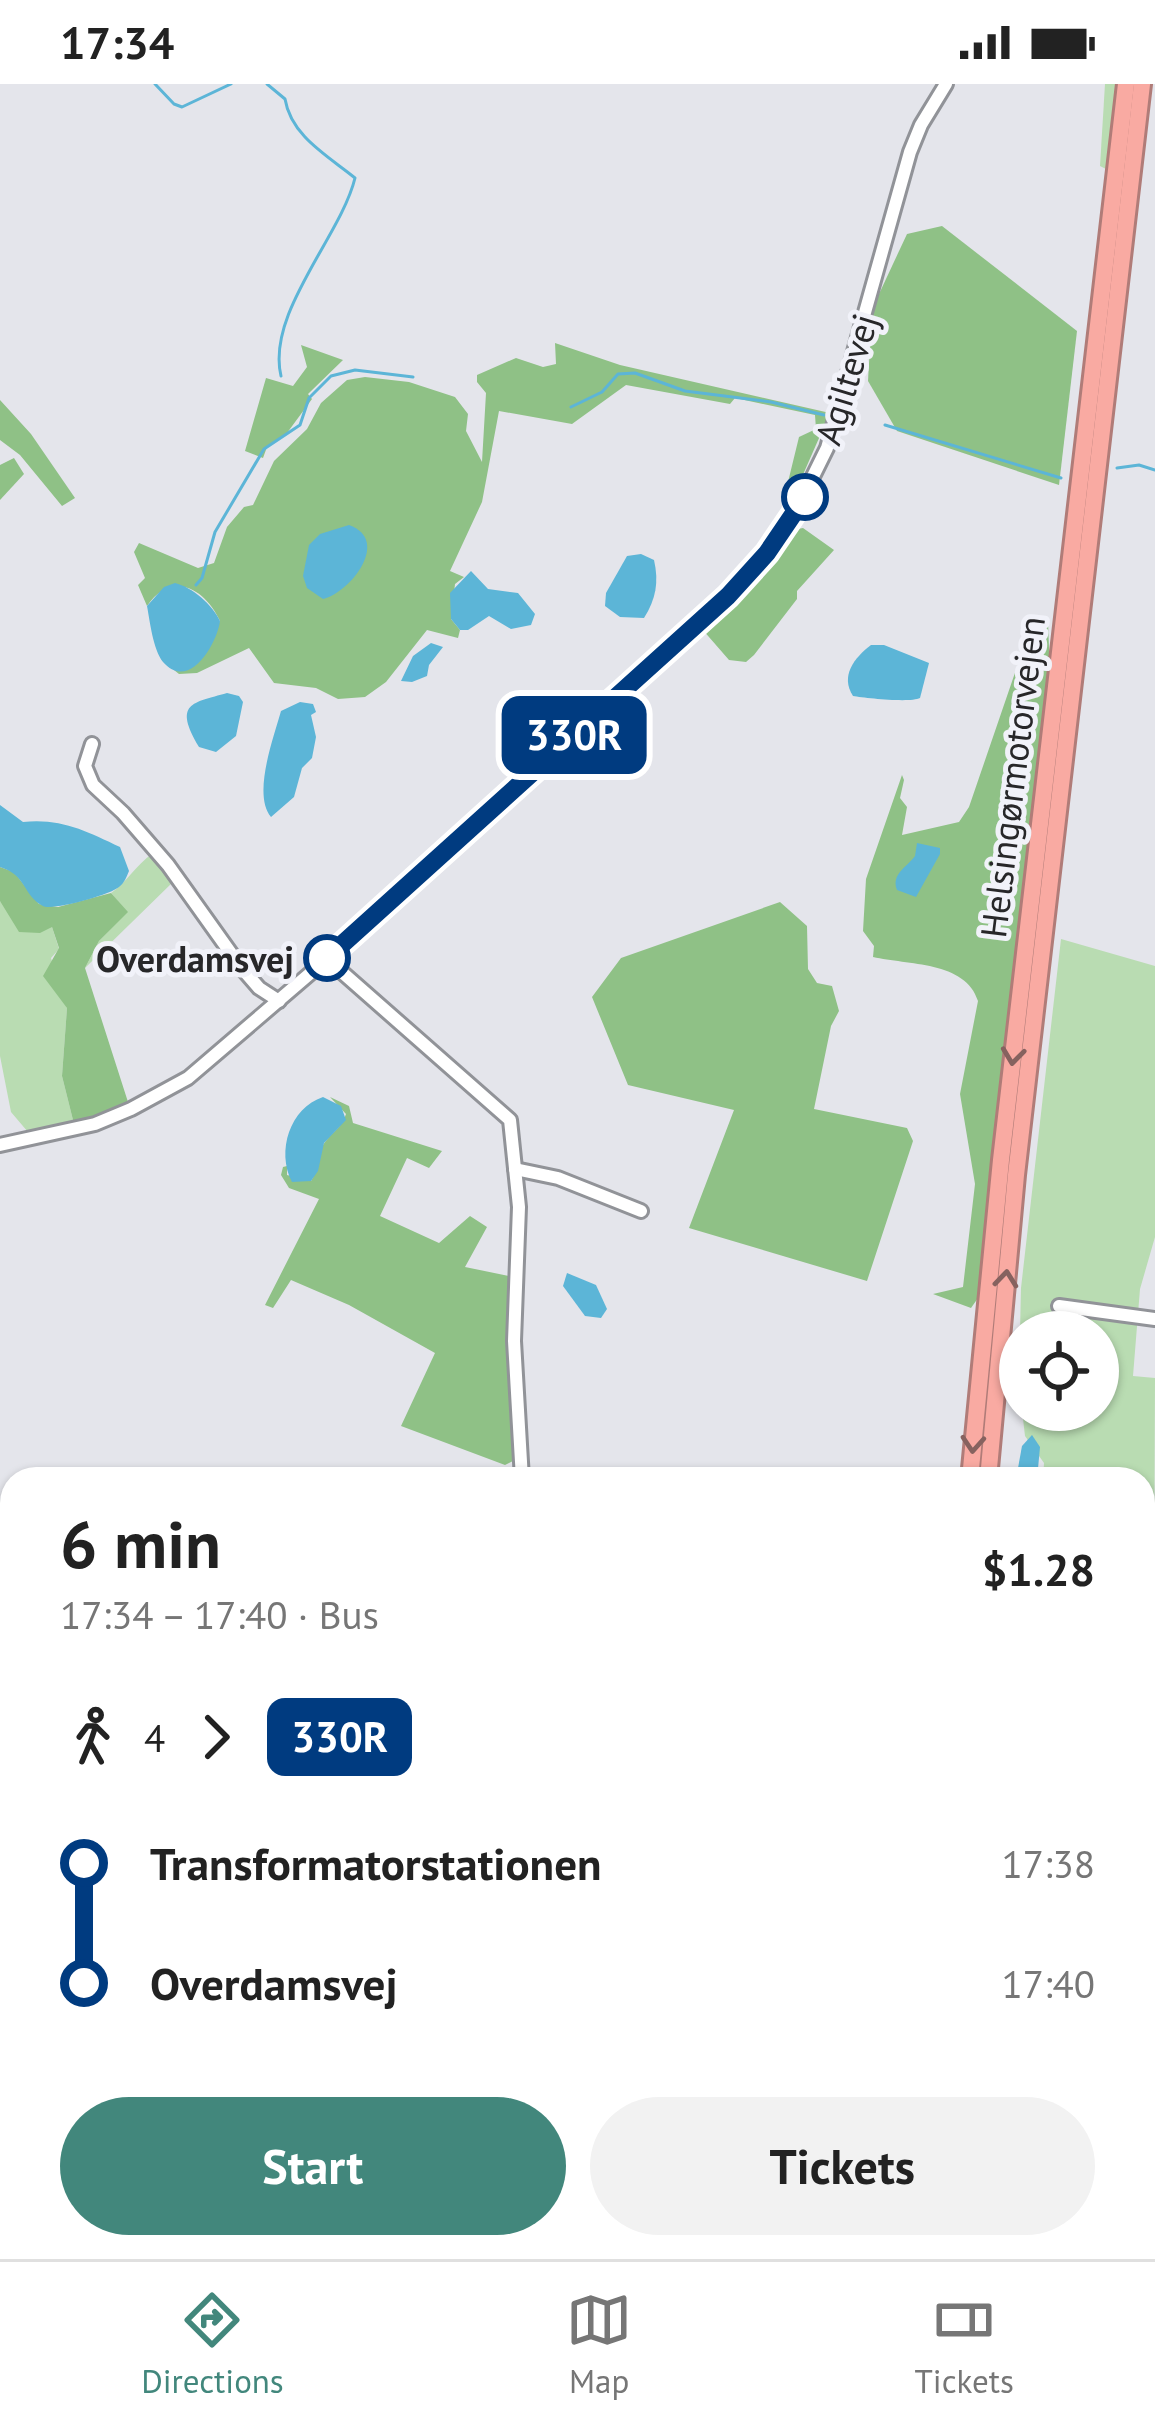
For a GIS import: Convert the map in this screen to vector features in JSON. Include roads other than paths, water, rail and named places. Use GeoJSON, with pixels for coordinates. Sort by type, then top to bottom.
{"type":"FeatureCollection","features":[{"type":"Feature","properties":{"kind":"highway","name":"Helsingørmotorvejen"},"geometry":{"type":"LineString","coordinates":[[971,1467],[1003,1138],[1126,84]]}},
{"type":"Feature","properties":{"kind":"highway","name":"Helsingørmotorvejen"},"geometry":{"type":"LineString","coordinates":[[989,1467],[1016,1175],[1142,84]]}},
{"type":"Feature","properties":{"kind":"street","name":"Agiltevej"},"geometry":{"type":"LineString","coordinates":[[0,1145],[95,1124],[188,1078],[728,596],[791,521],[818,471],[837,420],[910,152],[946,84]]}},
{"type":"Feature","properties":{"kind":"street"},"geometry":{"type":"LineString","coordinates":[[92,744],[85,766],[93,785],[168,866],[240,966],[278,1001]]}},
{"type":"Feature","properties":{"kind":"street"},"geometry":{"type":"LineString","coordinates":[[327,958],[510,1120],[519,1223],[514,1341],[521,1467]]}},
{"type":"Feature","properties":{"kind":"street"},"geometry":{"type":"LineString","coordinates":[[514,1169],[558,1178],[640,1211]]}},
{"type":"Feature","properties":{"kind":"street"},"geometry":{"type":"LineString","coordinates":[[1059,1306],[1155,1318]]}},
{"type":"Feature","properties":{"kind":"water"},"geometry":{"type":"Polygon","coordinates":[[[349,525],[361,532],[367,553],[345,587],[323,599],[307,588],[303,576],[309,545],[320,534],[349,525]]]}},
{"type":"Feature","properties":{"kind":"water"},"geometry":{"type":"Polygon","coordinates":[[[641,554],[654,560],[654,597],[644,618],[620,617],[605,606],[606,593],[627,556],[641,554]]]}},
{"type":"Feature","properties":{"kind":"water"},"geometry":{"type":"Polygon","coordinates":[[[471,571],[488,589],[518,593],[535,614],[531,625],[511,629],[489,616],[460,630],[451,619],[450,593],[471,571]]]}},
{"type":"Feature","properties":{"kind":"water"},"geometry":{"type":"Polygon","coordinates":[[[175,583],[201,598],[220,621],[208,652],[182,671],[173,670],[160,657],[147,606],[164,587],[175,583]]]}},
{"type":"Feature","properties":{"kind":"water"},"geometry":{"type":"Polygon","coordinates":[[[431,643],[443,647],[427,676],[401,681],[413,656],[431,643]]]}},
{"type":"Feature","properties":{"kind":"water"},"geometry":{"type":"Polygon","coordinates":[[[871,645],[884,645],[929,663],[920,698],[853,696],[848,681],[851,668],[871,645]]]}},
{"type":"Feature","properties":{"kind":"water"},"geometry":{"type":"Polygon","coordinates":[[[227,693],[243,702],[236,736],[216,752],[199,747],[187,721],[190,707],[227,693]]]}},
{"type":"Feature","properties":{"kind":"water"},"geometry":{"type":"Polygon","coordinates":[[[300,702],[313,704],[316,712],[311,715],[316,737],[312,758],[302,768],[294,797],[271,817],[264,794],[270,750],[281,711],[300,702]]]}},
{"type":"Feature","properties":{"kind":"water"},"geometry":{"type":"Polygon","coordinates":[[[0,805],[23,822],[61,824],[120,847],[129,871],[125,880],[93,898],[43,906],[15,875],[0,867],[0,805]]]}},
{"type":"Feature","properties":{"kind":"water"},"geometry":{"type":"Polygon","coordinates":[[[917,843],[940,848],[940,854],[916,897],[897,890],[896,884],[915,856],[917,843]]]}},
{"type":"Feature","properties":{"kind":"water"},"geometry":{"type":"Polygon","coordinates":[[[323,1097],[341,1106],[346,1120],[324,1143],[311,1181],[292,1182],[285,1157],[289,1132],[302,1111],[323,1097]]]}},
{"type":"Feature","properties":{"kind":"water"},"geometry":{"type":"Polygon","coordinates":[[[567,1273],[596,1285],[607,1309],[601,1318],[585,1316],[563,1286],[567,1273]]]}},
{"type":"Feature","properties":{"kind":"water"},"geometry":{"type":"Polygon","coordinates":[[[1032,1435],[1040,1447],[1038,1467],[1018,1467],[1022,1446],[1032,1435]]]}},
{"type":"Feature","properties":{"kind":"waterway"},"geometry":{"type":"LineString","coordinates":[[155,84],[182,107],[231,84]]}},
{"type":"Feature","properties":{"kind":"waterway"},"geometry":{"type":"LineString","coordinates":[[267,84],[285,99],[303,134],[355,178],[284,327],[281,376]]}},
{"type":"Feature","properties":{"kind":"waterway"},"geometry":{"type":"LineString","coordinates":[[196,585],[215,532],[264,449],[300,425],[309,398],[331,376],[355,370],[413,377]]}},
{"type":"Feature","properties":{"kind":"waterway"},"geometry":{"type":"LineString","coordinates":[[571,407],[602,392],[618,374],[635,373],[685,391],[771,402],[824,415]]}},
{"type":"Feature","properties":{"kind":"waterway"},"geometry":{"type":"LineString","coordinates":[[885,425],[1061,478]]}},
{"type":"Feature","properties":{"kind":"waterway"},"geometry":{"type":"LineString","coordinates":[[1117,468],[1139,465],[1155,470]]}},
{"type":"Feature","properties":{"kind":"place","name":"Overdamsvej"},"geometry":{"type":"Point","coordinates":[327,958]}}]}
